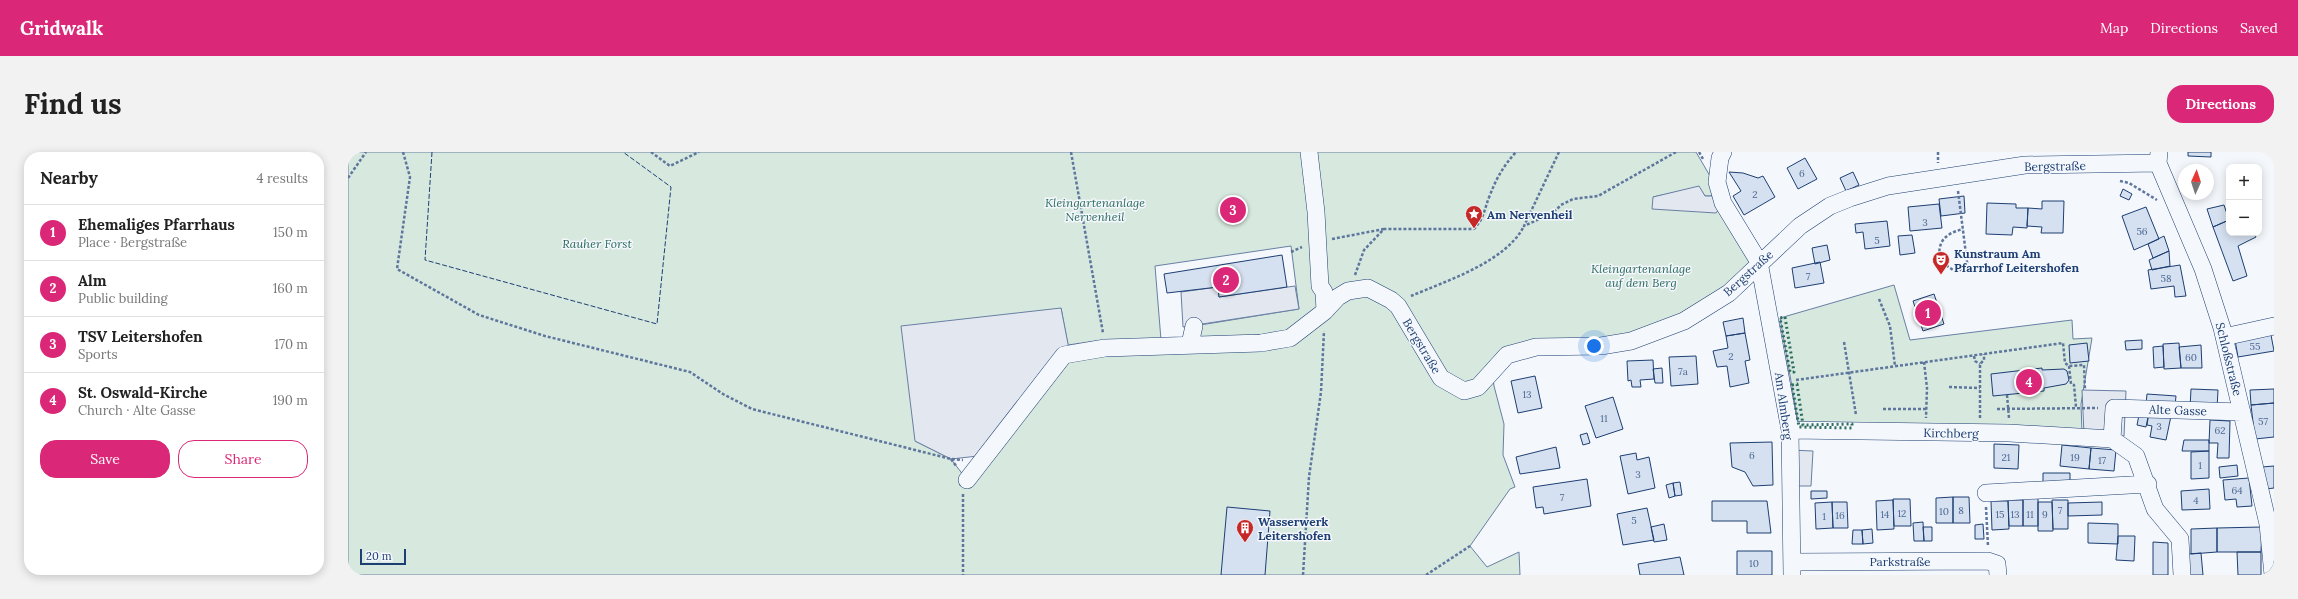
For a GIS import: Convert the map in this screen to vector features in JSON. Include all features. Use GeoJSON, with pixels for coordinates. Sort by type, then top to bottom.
{"type":"FeatureCollection","features":[{"type":"Feature","properties":{"kind":"street"},"geometry":{"type":"LineString","coordinates":[[967,480],[1064,355],[1105,348],[1261,342],[1290,338],[1326,311],[1324,292],[1320,286],[1309,152]]}},
{"type":"Feature","properties":{"kind":"street"},"geometry":{"type":"LineString","coordinates":[[1723,152],[1720,158],[1717,182],[1723,203],[1759,262]]}},
{"type":"Feature","properties":{"kind":"street","name":"Bergstraße"},"geometry":{"type":"LineString","coordinates":[[1326,311],[1338,296],[1348,291],[1368,288],[1395,303],[1440,378],[1464,391],[1478,387],[1507,355],[1536,347],[1601,346],[1631,341],[1684,321],[1728,293],[1759,262],[1800,226],[1830,206],[1850,198],[1888,186],[2025,165],[2158,157]]}},
{"type":"Feature","properties":{"kind":"street","name":"Schloßstraße"},"geometry":{"type":"LineString","coordinates":[[2158,157],[2203,269],[2224,337],[2268,524],[2273,575]]}},
{"type":"Feature","properties":{"kind":"street","name":"Am Almberg"},"geometry":{"type":"LineString","coordinates":[[1759,262],[1790,430],[1792,568]]}},
{"type":"Feature","properties":{"kind":"street"},"geometry":{"type":"LineString","coordinates":[[1190,344],[1194,326]]}},
{"type":"Feature","properties":{"kind":"street"},"geometry":{"type":"LineString","coordinates":[[2224,337],[2274,326]]}},
{"type":"Feature","properties":{"kind":"street"},"geometry":{"type":"LineString","coordinates":[[2114,408],[2112,439],[2136,456],[2148,484],[2155,509],[2180,539],[2182,575]]}},
{"type":"Feature","properties":{"kind":"street","name":"Alte Gasse"},"geometry":{"type":"LineString","coordinates":[[2114,408],[2242,412]]}},
{"type":"Feature","properties":{"kind":"street","name":"Kirchberg"},"geometry":{"type":"LineString","coordinates":[[1790,430],[2009,433],[2112,439]]}},
{"type":"Feature","properties":{"kind":"street"},"geometry":{"type":"LineString","coordinates":[[1986,493],[2148,484]]}},
{"type":"Feature","properties":{"kind":"street"},"geometry":{"type":"LineString","coordinates":[[1988,561],[1997,564],[1998,575]]}},
{"type":"Feature","properties":{"kind":"street","name":"Parkstraße"},"geometry":{"type":"LineString","coordinates":[[1792,568],[1988,561]]}},
{"type":"Feature","properties":{"kind":"path"},"geometry":{"type":"LineString","coordinates":[[348,178],[366,152]]}},
{"type":"Feature","properties":{"kind":"path"},"geometry":{"type":"LineString","coordinates":[[403,152],[408,165],[410,177],[397,269],[479,315],[545,336],[690,372],[723,394],[752,409],[951,459],[983,461]]}},
{"type":"Feature","properties":{"kind":"path"},"geometry":{"type":"LineString","coordinates":[[650,152],[670,166],[699,152]]}},
{"type":"Feature","properties":{"kind":"path"},"geometry":{"type":"LineString","coordinates":[[1071,152],[1105,348]]}},
{"type":"Feature","properties":{"kind":"path"},"geometry":{"type":"LineString","coordinates":[[1317,242],[1384,229],[1474,229],[1482,220],[1490,195],[1503,167],[1516,152]]}},
{"type":"Feature","properties":{"kind":"path"},"geometry":{"type":"LineString","coordinates":[[1395,303],[1471,270],[1506,249],[1524,226],[1559,152]]}},
{"type":"Feature","properties":{"kind":"path"},"geometry":{"type":"LineString","coordinates":[[1524,226],[1553,213],[1562,205],[1573,199],[1598,196],[1676,152]]}},
{"type":"Feature","properties":{"kind":"path"},"geometry":{"type":"LineString","coordinates":[[1956,176],[1963,229],[1968,270],[1953,270],[1940,261],[1938,249],[1943,239],[1953,232],[1963,229]]}},
{"type":"Feature","properties":{"kind":"path"},"geometry":{"type":"LineString","coordinates":[[2118,180],[2129,183],[2155,200],[2165,201],[2174,198]]}},
{"type":"Feature","properties":{"kind":"path"},"geometry":{"type":"LineString","coordinates":[[1358,264],[1364,250],[1384,229]]}},
{"type":"Feature","properties":{"kind":"path"},"geometry":{"type":"LineString","coordinates":[[1879,299],[1890,326],[1895,366]]}},
{"type":"Feature","properties":{"kind":"path"},"geometry":{"type":"LineString","coordinates":[[1303,575],[1309,478],[1320,392],[1326,311]]}},
{"type":"Feature","properties":{"kind":"path"},"geometry":{"type":"LineString","coordinates":[[1844,342],[1859,431]]}},
{"type":"Feature","properties":{"kind":"path"},"geometry":{"type":"LineString","coordinates":[[1781,381],[2063,344],[2065,363],[2069,366],[2071,384],[2074,385],[2076,407]]}},
{"type":"Feature","properties":{"kind":"path"},"geometry":{"type":"LineString","coordinates":[[1979,433],[1980,364],[1984,360],[1984,354]]}},
{"type":"Feature","properties":{"kind":"path"},"geometry":{"type":"LineString","coordinates":[[1974,356],[1975,361],[1980,364]]}},
{"type":"Feature","properties":{"kind":"path"},"geometry":{"type":"LineString","coordinates":[[1883,408],[1926,409],[1927,388],[1924,362]]}},
{"type":"Feature","properties":{"kind":"path"},"geometry":{"type":"LineString","coordinates":[[2069,366],[2084,365],[2085,390]]}},
{"type":"Feature","properties":{"kind":"path"},"geometry":{"type":"LineString","coordinates":[[1949,387],[1980,388]]}},
{"type":"Feature","properties":{"kind":"path"},"geometry":{"type":"LineString","coordinates":[[2007,395],[2009,408],[2009,433]]}},
{"type":"Feature","properties":{"kind":"path"},"geometry":{"type":"LineString","coordinates":[[1997,409],[2076,407],[2114,408]]}},
{"type":"Feature","properties":{"kind":"path"},"geometry":{"type":"LineString","coordinates":[[963,575],[962,492],[967,480]]}},
{"type":"Feature","properties":{"kind":"path"},"geometry":{"type":"LineString","coordinates":[[1986,493],[1988,561]]}},
{"type":"Feature","properties":{"kind":"path"},"geometry":{"type":"LineString","coordinates":[[1426,575],[1470,546]]}},
{"type":"Feature","properties":{"kind":"green space"},"geometry":{"type":"Polygon","coordinates":[[[348,152],[1696,152],[1710,176],[1717,196],[1705,196],[1699,187],[1653,197],[1723,203],[1759,262],[1729,293],[1631,341],[1536,347],[1492,371],[1494,386],[1504,424],[1503,455],[1515,487],[1510,489],[1470,546],[1487,567],[1519,552],[1520,575],[348,575],[348,152]],[[1291,246],[1155,266],[1161,340],[1101,340],[1068,345],[1061,308],[915,441],[951,459],[967,480],[1064,355],[1190,344],[1194,326],[1299,309],[1291,246]]]}},
{"type":"Feature","properties":{"kind":"green space"},"geometry":{"type":"Polygon","coordinates":[[[1894,285],[1910,340],[2072,320],[2073,339],[2092,338],[2081,404],[2082,433],[1799,427],[1780,318],[1894,285]]]}},
{"type":"Feature","properties":{"kind":"shaded area"},"geometry":{"type":"Polygon","coordinates":[[[1699,186],[1705,196],[1721,196],[1723,203],[1716,213],[1652,209],[1653,197],[1699,186]]]}},
{"type":"Feature","properties":{"kind":"shaded area"},"geometry":{"type":"Polygon","coordinates":[[[1295,286],[1299,309],[1183,327],[1181,292],[1218,287],[1219,297],[1295,286]]]}},
{"type":"Feature","properties":{"kind":"shaded area"},"geometry":{"type":"Polygon","coordinates":[[[1061,308],[1070,354],[987,455],[951,459],[915,441],[901,326],[1061,308]]]}},
{"type":"Feature","properties":{"kind":"shaded area"},"geometry":{"type":"Polygon","coordinates":[[[2082,390],[2126,391],[2124,436],[2084,434],[2082,390]]]}},
{"type":"Feature","properties":{"kind":"shaded area"},"geometry":{"type":"Polygon","coordinates":[[[1790,450],[1813,451],[1811,486],[1791,486],[1790,450]]]}},
{"type":"Feature","properties":{"kind":"building"},"geometry":{"type":"Polygon","coordinates":[[[2188,152],[2211,152],[2211,157],[2188,156],[2188,152]]]}},
{"type":"Feature","properties":{"kind":"building"},"geometry":{"type":"Polygon","coordinates":[[[1805,158],[1817,179],[1798,189],[1787,168],[1805,158]]]}},
{"type":"Feature","properties":{"kind":"building"},"geometry":{"type":"Polygon","coordinates":[[[1729,172],[1743,173],[1758,178],[1763,176],[1775,197],[1744,215],[1733,196],[1741,191],[1729,172]]]}},
{"type":"Feature","properties":{"kind":"building"},"geometry":{"type":"Polygon","coordinates":[[[1853,172],[1859,185],[1846,191],[1840,178],[1853,172]]]}},
{"type":"Feature","properties":{"kind":"building"},"geometry":{"type":"Polygon","coordinates":[[[2123,189],[2132,194],[2129,200],[2120,196],[2123,189]]]}},
{"type":"Feature","properties":{"kind":"building"},"geometry":{"type":"Polygon","coordinates":[[[1964,196],[1965,213],[1941,216],[1939,199],[1964,196]]]}},
{"type":"Feature","properties":{"kind":"building"},"geometry":{"type":"Polygon","coordinates":[[[2042,201],[2064,201],[2063,233],[2041,233],[2042,227],[2027,226],[2028,208],[2042,209],[2042,201]]]}},
{"type":"Feature","properties":{"kind":"building"},"geometry":{"type":"Polygon","coordinates":[[[1987,203],[2016,204],[2016,208],[2028,208],[2027,228],[2013,227],[2012,235],[1986,234],[1987,203]]]}},
{"type":"Feature","properties":{"kind":"building"},"geometry":{"type":"Polygon","coordinates":[[[1939,204],[1942,228],[1910,231],[1908,207],[1939,204]]]}},
{"type":"Feature","properties":{"kind":"building"},"geometry":{"type":"Polygon","coordinates":[[[2224,205],[2226,211],[2226,221],[2213,227],[2207,209],[2224,205]]]}},
{"type":"Feature","properties":{"kind":"building"},"geometry":{"type":"Polygon","coordinates":[[[2146,207],[2159,239],[2134,250],[2122,216],[2146,207]]]}},
{"type":"Feature","properties":{"kind":"building"},"geometry":{"type":"Polygon","coordinates":[[[1887,221],[1890,246],[1865,249],[1863,232],[1856,233],[1855,224],[1887,221]]]}},
{"type":"Feature","properties":{"kind":"building"},"geometry":{"type":"Polygon","coordinates":[[[2226,221],[2226,236],[2256,236],[2238,246],[2247,276],[2233,281],[2213,227],[2226,221]]]}},
{"type":"Feature","properties":{"kind":"building"},"geometry":{"type":"Polygon","coordinates":[[[1912,235],[1915,253],[1900,255],[1898,236],[1912,235]]]}},
{"type":"Feature","properties":{"kind":"building"},"geometry":{"type":"Polygon","coordinates":[[[2164,236],[2169,251],[2153,258],[2148,244],[2164,236]]]}},
{"type":"Feature","properties":{"kind":"building"},"geometry":{"type":"Polygon","coordinates":[[[1827,245],[1830,260],[1815,264],[1812,248],[1827,245]]]}},
{"type":"Feature","properties":{"kind":"building"},"geometry":{"type":"Polygon","coordinates":[[[2169,251],[2170,266],[2152,270],[2149,260],[2169,251]]]}},
{"type":"Feature","properties":{"kind":"building"},"geometry":{"type":"Polygon","coordinates":[[[1282,255],[1287,287],[1219,297],[1218,287],[1167,293],[1164,274],[1282,255]]]}},
{"type":"Feature","properties":{"kind":"building"},"geometry":{"type":"Polygon","coordinates":[[[1820,262],[1824,283],[1795,288],[1792,268],[1820,262]]]}},
{"type":"Feature","properties":{"kind":"building"},"geometry":{"type":"Polygon","coordinates":[[[2180,265],[2186,296],[2175,297],[2174,286],[2151,289],[2148,270],[2180,265]]]}},
{"type":"Feature","properties":{"kind":"building"},"geometry":{"type":"Polygon","coordinates":[[[1934,294],[1944,324],[1923,331],[1913,301],[1934,294]]]}},
{"type":"Feature","properties":{"kind":"building"},"geometry":{"type":"Polygon","coordinates":[[[1743,318],[1745,333],[1726,336],[1723,322],[1743,318]]]}},
{"type":"Feature","properties":{"kind":"building"},"geometry":{"type":"Polygon","coordinates":[[[1745,333],[1750,360],[1745,361],[1749,383],[1730,387],[1727,366],[1717,367],[1713,351],[1728,348],[1726,336],[1745,333]]]}},
{"type":"Feature","properties":{"kind":"building"},"geometry":{"type":"Polygon","coordinates":[[[2271,335],[2274,351],[2238,357],[2235,340],[2271,335]]]}},
{"type":"Feature","properties":{"kind":"building"},"geometry":{"type":"Polygon","coordinates":[[[2142,340],[2142,349],[2126,350],[2125,341],[2142,340]]]}},
{"type":"Feature","properties":{"kind":"building"},"geometry":{"type":"Polygon","coordinates":[[[2087,343],[2089,361],[2070,363],[2069,345],[2087,343]]]}},
{"type":"Feature","properties":{"kind":"building"},"geometry":{"type":"Polygon","coordinates":[[[2179,343],[2181,368],[2164,369],[2163,344],[2179,343]]]}},
{"type":"Feature","properties":{"kind":"building"},"geometry":{"type":"Polygon","coordinates":[[[2201,345],[2202,368],[2181,368],[2179,347],[2201,345]]]}},
{"type":"Feature","properties":{"kind":"building"},"geometry":{"type":"Polygon","coordinates":[[[2163,346],[2164,367],[2154,368],[2153,347],[2163,346]]]}},
{"type":"Feature","properties":{"kind":"building"},"geometry":{"type":"Polygon","coordinates":[[[1696,356],[1698,384],[1671,386],[1669,357],[1696,356]]]}},
{"type":"Feature","properties":{"kind":"building"},"geometry":{"type":"Polygon","coordinates":[[[1653,360],[1654,379],[1640,380],[1641,387],[1632,387],[1631,380],[1628,381],[1627,361],[1653,360]]]}},
{"type":"Feature","properties":{"kind":"building"},"geometry":{"type":"Polygon","coordinates":[[[1662,368],[1663,383],[1655,383],[1653,369],[1662,368]]]}},
{"type":"Feature","properties":{"kind":"building"},"geometry":{"type":"Polygon","coordinates":[[[2042,368],[2042,370],[2064,369],[2067,371],[2069,380],[2066,384],[2044,388],[2044,391],[1993,396],[1991,374],[2042,368]]]}},
{"type":"Feature","properties":{"kind":"building"},"geometry":{"type":"Polygon","coordinates":[[[1535,376],[1542,408],[1518,413],[1511,381],[1535,376]]]}},
{"type":"Feature","properties":{"kind":"building"},"geometry":{"type":"Polygon","coordinates":[[[2191,389],[2218,390],[2217,409],[2190,408],[2191,389]]]}},
{"type":"Feature","properties":{"kind":"building"},"geometry":{"type":"Polygon","coordinates":[[[2274,389],[2274,403],[2251,405],[2250,390],[2274,389]]]}},
{"type":"Feature","properties":{"kind":"building"},"geometry":{"type":"Polygon","coordinates":[[[2147,394],[2176,396],[2175,406],[2146,404],[2147,394]]]}},
{"type":"Feature","properties":{"kind":"building"},"geometry":{"type":"Polygon","coordinates":[[[1613,397],[1623,429],[1596,438],[1585,406],[1613,397]]]}},
{"type":"Feature","properties":{"kind":"building"},"geometry":{"type":"Polygon","coordinates":[[[2274,403],[2274,437],[2255,439],[2251,405],[2274,403]]]}},
{"type":"Feature","properties":{"kind":"building"},"geometry":{"type":"Polygon","coordinates":[[[2140,410],[2149,412],[2146,427],[2137,425],[2140,410]]]}},
{"type":"Feature","properties":{"kind":"building"},"geometry":{"type":"Polygon","coordinates":[[[2149,412],[2171,416],[2166,440],[2150,437],[2152,426],[2147,425],[2149,412]]]}},
{"type":"Feature","properties":{"kind":"building"},"geometry":{"type":"Polygon","coordinates":[[[2210,420],[2230,421],[2229,458],[2217,458],[2218,443],[2209,443],[2210,420]]]}},
{"type":"Feature","properties":{"kind":"building"},"geometry":{"type":"Polygon","coordinates":[[[1587,433],[1590,443],[1583,445],[1580,435],[1587,433]]]}},
{"type":"Feature","properties":{"kind":"building"},"geometry":{"type":"Polygon","coordinates":[[[2184,440],[2209,440],[2209,451],[2182,451],[2184,440]]]}},
{"type":"Feature","properties":{"kind":"building"},"geometry":{"type":"Polygon","coordinates":[[[1772,442],[1773,485],[1753,486],[1745,472],[1732,467],[1730,443],[1772,442]]]}},
{"type":"Feature","properties":{"kind":"building"},"geometry":{"type":"Polygon","coordinates":[[[1994,444],[2019,445],[2018,469],[1994,468],[1994,444]]]}},
{"type":"Feature","properties":{"kind":"building"},"geometry":{"type":"Polygon","coordinates":[[[2062,445],[2091,448],[2089,469],[2060,466],[2062,445]]]}},
{"type":"Feature","properties":{"kind":"building"},"geometry":{"type":"Polygon","coordinates":[[[1556,447],[1560,468],[1520,474],[1516,457],[1556,447]]]}},
{"type":"Feature","properties":{"kind":"building"},"geometry":{"type":"Polygon","coordinates":[[[2091,448],[2116,450],[2114,471],[2089,469],[2091,448]]]}},
{"type":"Feature","properties":{"kind":"building"},"geometry":{"type":"Polygon","coordinates":[[[2209,451],[2209,478],[2191,479],[2191,452],[2209,451]]]}},
{"type":"Feature","properties":{"kind":"building"},"geometry":{"type":"Polygon","coordinates":[[[1636,453],[1637,460],[1649,457],[1655,488],[1628,494],[1620,456],[1636,453]]]}},
{"type":"Feature","properties":{"kind":"building"},"geometry":{"type":"Polygon","coordinates":[[[2237,465],[2238,476],[2220,478],[2219,467],[2237,465]]]}},
{"type":"Feature","properties":{"kind":"building"},"geometry":{"type":"Polygon","coordinates":[[[2274,466],[2274,488],[2266,489],[2262,467],[2274,466]]]}},
{"type":"Feature","properties":{"kind":"building"},"geometry":{"type":"Polygon","coordinates":[[[2043,473],[2070,473],[2070,484],[2043,484],[2043,473]]]}},
{"type":"Feature","properties":{"kind":"building"},"geometry":{"type":"Polygon","coordinates":[[[2249,478],[2252,506],[2237,507],[2236,499],[2225,500],[2223,480],[2249,478]]]}},
{"type":"Feature","properties":{"kind":"building"},"geometry":{"type":"Polygon","coordinates":[[[1587,479],[1591,506],[1544,514],[1543,507],[1536,508],[1533,487],[1587,479]]]}},
{"type":"Feature","properties":{"kind":"building"},"geometry":{"type":"Polygon","coordinates":[[[1680,482],[1682,495],[1675,496],[1673,483],[1680,482]]]}},
{"type":"Feature","properties":{"kind":"building"},"geometry":{"type":"Polygon","coordinates":[[[1673,483],[1675,496],[1669,498],[1666,485],[1673,483]]]}},
{"type":"Feature","properties":{"kind":"building"},"geometry":{"type":"Polygon","coordinates":[[[2209,489],[2210,509],[2182,510],[2181,491],[2209,489]]]}},
{"type":"Feature","properties":{"kind":"building"},"geometry":{"type":"Polygon","coordinates":[[[1811,491],[1827,491],[1827,498],[1811,499],[1811,491]]]}},
{"type":"Feature","properties":{"kind":"building"},"geometry":{"type":"Polygon","coordinates":[[[1953,497],[1953,523],[1936,523],[1936,498],[1953,497]]]}},
{"type":"Feature","properties":{"kind":"building"},"geometry":{"type":"Polygon","coordinates":[[[1953,497],[1969,497],[1970,523],[1953,523],[1953,497]]]}},
{"type":"Feature","properties":{"kind":"building"},"geometry":{"type":"Polygon","coordinates":[[[2038,497],[2038,526],[2023,526],[2023,498],[2038,497]]]}},
{"type":"Feature","properties":{"kind":"building"},"geometry":{"type":"Polygon","coordinates":[[[1893,499],[1910,499],[1911,526],[1894,526],[1893,499]]]}},
{"type":"Feature","properties":{"kind":"building"},"geometry":{"type":"Polygon","coordinates":[[[1893,500],[1894,529],[1877,530],[1876,501],[1893,500]]]}},
{"type":"Feature","properties":{"kind":"building"},"geometry":{"type":"Polygon","coordinates":[[[2008,500],[2023,500],[2023,526],[2009,526],[2008,500]]]}},
{"type":"Feature","properties":{"kind":"building"},"geometry":{"type":"Polygon","coordinates":[[[2052,500],[2068,500],[2068,529],[2053,529],[2052,500]]]}},
{"type":"Feature","properties":{"kind":"building"},"geometry":{"type":"Polygon","coordinates":[[[1712,501],[1767,501],[1771,533],[1747,533],[1747,521],[1712,521],[1712,501]]]}},
{"type":"Feature","properties":{"kind":"building"},"geometry":{"type":"Polygon","coordinates":[[[1991,501],[2008,501],[2009,529],[1992,530],[1991,501]]]}},
{"type":"Feature","properties":{"kind":"building"},"geometry":{"type":"Polygon","coordinates":[[[1832,502],[1833,528],[1816,529],[1815,503],[1832,502]]]}},
{"type":"Feature","properties":{"kind":"building"},"geometry":{"type":"Polygon","coordinates":[[[1832,502],[1847,502],[1848,528],[1833,528],[1832,502]]]}},
{"type":"Feature","properties":{"kind":"building"},"geometry":{"type":"Polygon","coordinates":[[[2038,502],[2052,502],[2053,531],[2038,531],[2038,502]]]}},
{"type":"Feature","properties":{"kind":"building"},"geometry":{"type":"Polygon","coordinates":[[[2102,502],[2102,515],[2068,516],[2068,503],[2102,502]]]}},
{"type":"Feature","properties":{"kind":"building","name":"Wasserwerk Leitershofen"},"geometry":{"type":"Polygon","coordinates":[[[1227,507],[1270,511],[1265,575],[1221,575],[1227,507]]]}},
{"type":"Feature","properties":{"kind":"building"},"geometry":{"type":"Polygon","coordinates":[[[1647,508],[1654,540],[1623,545],[1617,514],[1647,508]]]}},
{"type":"Feature","properties":{"kind":"building"},"geometry":{"type":"Polygon","coordinates":[[[1923,522],[1924,541],[1914,541],[1913,523],[1923,522]]]}},
{"type":"Feature","properties":{"kind":"building"},"geometry":{"type":"Polygon","coordinates":[[[2088,523],[2118,524],[2118,544],[2088,543],[2088,523]]]}},
{"type":"Feature","properties":{"kind":"building"},"geometry":{"type":"Polygon","coordinates":[[[1664,524],[1667,540],[1654,542],[1651,527],[1664,524]]]}},
{"type":"Feature","properties":{"kind":"building"},"geometry":{"type":"Polygon","coordinates":[[[1983,524],[1984,539],[1975,539],[1975,525],[1983,524]]]}},
{"type":"Feature","properties":{"kind":"building"},"geometry":{"type":"Polygon","coordinates":[[[1923,527],[1932,527],[1932,541],[1924,541],[1923,527]]]}},
{"type":"Feature","properties":{"kind":"building"},"geometry":{"type":"Polygon","coordinates":[[[2262,527],[2261,552],[2217,552],[2217,528],[2262,527]]]}},
{"type":"Feature","properties":{"kind":"building"},"geometry":{"type":"Polygon","coordinates":[[[2217,528],[2217,552],[2191,554],[2191,529],[2217,528]]]}},
{"type":"Feature","properties":{"kind":"building"},"geometry":{"type":"Polygon","coordinates":[[[1872,529],[1873,543],[1863,544],[1862,530],[1872,529]]]}},
{"type":"Feature","properties":{"kind":"building"},"geometry":{"type":"Polygon","coordinates":[[[1853,530],[1862,530],[1863,544],[1852,544],[1853,530]]]}},
{"type":"Feature","properties":{"kind":"building"},"geometry":{"type":"Polygon","coordinates":[[[2118,536],[2135,536],[2134,561],[2116,560],[2118,536]]]}},
{"type":"Feature","properties":{"kind":"building"},"geometry":{"type":"Polygon","coordinates":[[[2153,542],[2168,543],[2168,575],[2153,575],[2153,542]]]}},
{"type":"Feature","properties":{"kind":"building"},"geometry":{"type":"Polygon","coordinates":[[[1737,551],[1772,551],[1772,575],[1737,575],[1737,551]]]}},
{"type":"Feature","properties":{"kind":"building"},"geometry":{"type":"Polygon","coordinates":[[[2237,552],[2261,552],[2261,575],[2238,575],[2237,552]]]}},
{"type":"Feature","properties":{"kind":"building"},"geometry":{"type":"Polygon","coordinates":[[[2201,553],[2203,575],[2188,575],[2187,554],[2201,553]]]}},
{"type":"Feature","properties":{"kind":"building"},"geometry":{"type":"Polygon","coordinates":[[[1680,557],[1684,575],[1640,575],[1638,564],[1680,557]]]}},
{"type":"Feature","properties":{"kind":"hedge"},"geometry":{"type":"LineString","coordinates":[[1785,317],[1794,372],[1790,372],[1780,318],[1785,317]]}},
{"type":"Feature","properties":{"kind":"hedge"},"geometry":{"type":"LineString","coordinates":[[1797,384],[1803,425],[1852,424],[1852,428],[1799,427],[1792,385],[1797,384]]}},
{"type":"Feature","properties":{"kind":"fence"},"geometry":{"type":"LineString","coordinates":[[432,152],[425,260],[657,324],[671,187],[623,152]]}},
{"type":"Feature","properties":{"kind":"place","name":"TSV Leitershofen"},"geometry":{"type":"Point","coordinates":[1233,210]}},
{"type":"Feature","properties":{"kind":"place","name":"Am Nervenheil"},"geometry":{"type":"Point","coordinates":[1474,229]}},
{"type":"Feature","properties":{"kind":"place","name":"Kunstraum Am Pfarrhof Leitershofen"},"geometry":{"type":"Point","coordinates":[1941,275]}},
{"type":"Feature","properties":{"kind":"place","name":"Alm"},"geometry":{"type":"Point","coordinates":[1226,280]}},
{"type":"Feature","properties":{"kind":"place","name":"Ehemaliges Pfarrhaus"},"geometry":{"type":"Point","coordinates":[1928,313]}},
{"type":"Feature","properties":{"kind":"place","name":"St. Oswald-Kirche"},"geometry":{"type":"Point","coordinates":[2029,382]}},
{"type":"Feature","properties":{"kind":"place","name":"Wasserwerk Leitershofen"},"geometry":{"type":"Point","coordinates":[1245,543]}},
{"type":"Feature","properties":{"kind":"park label","name":"Kleingartenanlage Nervenheil"},"geometry":{"type":"Point","coordinates":[1095,209]}},
{"type":"Feature","properties":{"kind":"park label","name":"Rauher Forst"},"geometry":{"type":"Point","coordinates":[597,243]}},
{"type":"Feature","properties":{"kind":"park label","name":"Kleingartenanlage auf dem Berg"},"geometry":{"type":"Point","coordinates":[1641,275]}}]}
